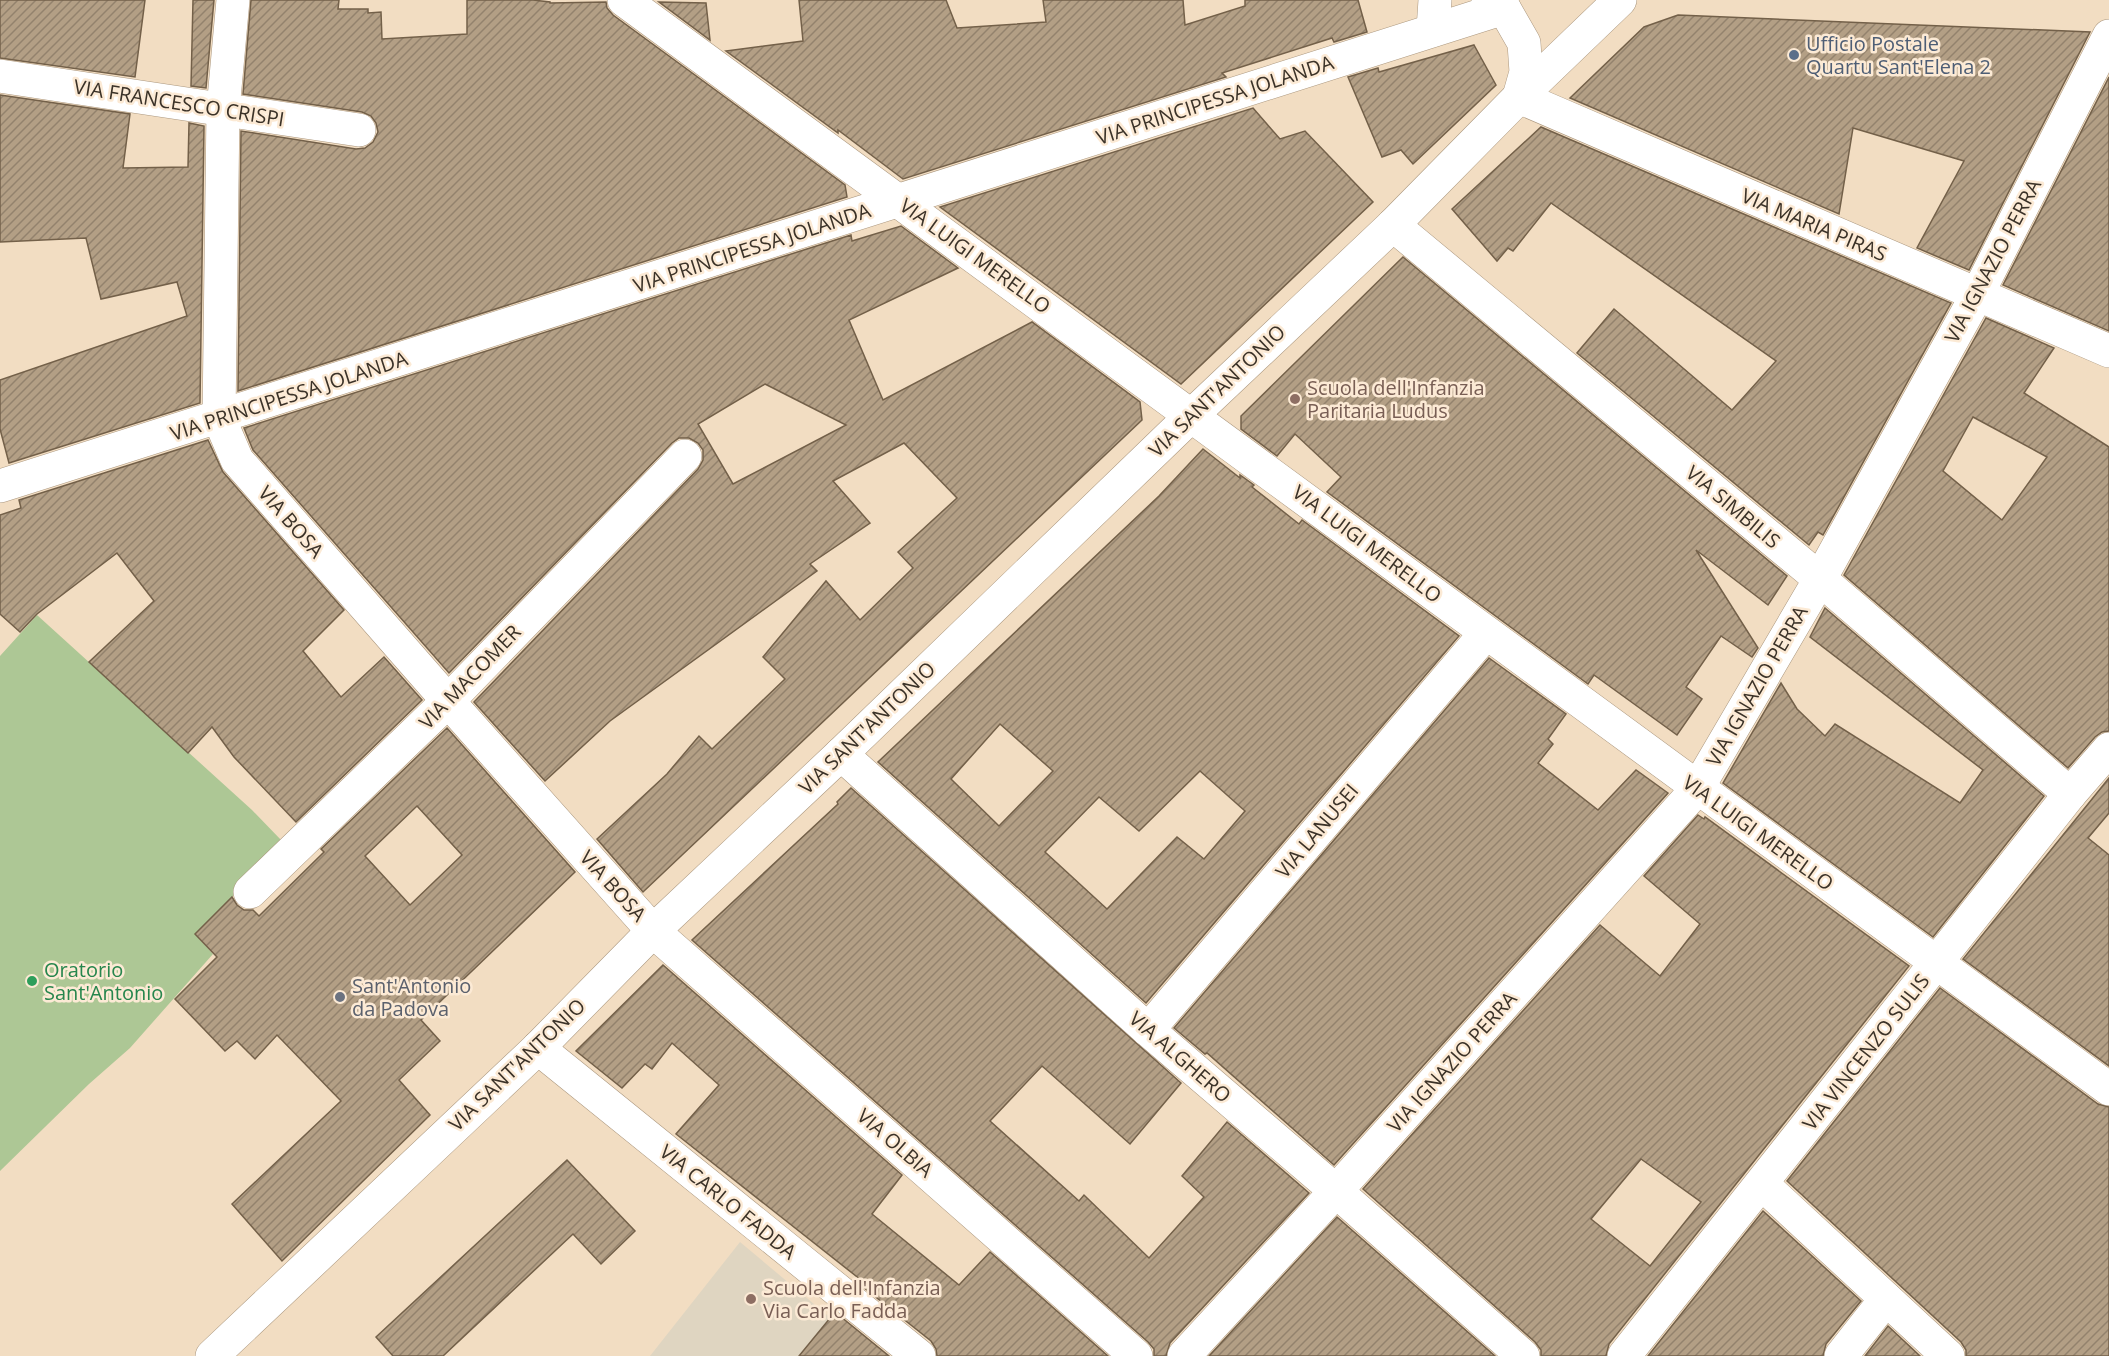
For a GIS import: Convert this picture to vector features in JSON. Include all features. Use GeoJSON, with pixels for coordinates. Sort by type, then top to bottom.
{"type":"FeatureCollection","features":[{"type":"Feature","properties":{"kind":"street","name":"VIA BOSA"},"geometry":{"type":"LineString","coordinates":[[233,0],[224,110],[219,418],[237,460],[653,931]]}},
{"type":"Feature","properties":{"kind":"street","name":"VIA LUIGI MERELLO"},"geometry":{"type":"LineString","coordinates":[[624,0],[2109,1089]]}},
{"type":"Feature","properties":{"kind":"street","name":"VIA SANT'ANTONIO"},"geometry":{"type":"LineString","coordinates":[[212,1356],[538,1047],[653,931],[842,754],[1192,415],[1393,225],[1620,0]]}},
{"type":"Feature","properties":{"kind":"street","name":"VIA PRINCIPESSA JOLANDA"},"geometry":{"type":"LineString","coordinates":[[0,486],[899,201],[1434,15],[1496,4]]}},
{"type":"Feature","properties":{"kind":"street"},"geometry":{"type":"LineString","coordinates":[[1496,4],[1524,43],[1526,72],[1519,98]]}},
{"type":"Feature","properties":{"kind":"street","name":"VIA IGNAZIO PERRA"},"geometry":{"type":"LineString","coordinates":[[1185,1356],[1697,789],[1820,579],[1977,295],[2109,36]]}},
{"type":"Feature","properties":{"kind":"street","name":"VIA FRANCESCO CRISPI"},"geometry":{"type":"LineString","coordinates":[[0,76],[359,130]]}},
{"type":"Feature","properties":{"kind":"street","name":"VIA MARIA PIRAS"},"geometry":{"type":"LineString","coordinates":[[1519,98],[2109,351]]}},
{"type":"Feature","properties":{"kind":"street","name":"VIA SIMBILIS"},"geometry":{"type":"LineString","coordinates":[[1393,225],[1820,579],[2070,794]]}},
{"type":"Feature","properties":{"kind":"street","name":"VIA MACOMER"},"geometry":{"type":"LineString","coordinates":[[250,892],[448,701],[685,456]]}},
{"type":"Feature","properties":{"kind":"street","name":"VIA LANUSEI"},"geometry":{"type":"LineString","coordinates":[[1148,1030],[1486,633]]}},
{"type":"Feature","properties":{"kind":"street","name":"VIA VINCENZO SULIS"},"geometry":{"type":"LineString","coordinates":[[1624,1356],[2070,794],[2109,749]]}},
{"type":"Feature","properties":{"kind":"street","name":"VIA ALGHERO"},"geometry":{"type":"LineString","coordinates":[[842,754],[1148,1030],[1336,1191],[1523,1356]]}},
{"type":"Feature","properties":{"kind":"street","name":"VIA OLBIA"},"geometry":{"type":"LineString","coordinates":[[653,931],[1136,1356]]}},
{"type":"Feature","properties":{"kind":"street","name":"VIA CARLO FADDA"},"geometry":{"type":"LineString","coordinates":[[538,1047],[919,1356]]}},
{"type":"Feature","properties":{"kind":"street"},"geometry":{"type":"LineString","coordinates":[[1762,1184],[1948,1356]]}},
{"type":"Feature","properties":{"kind":"street"},"geometry":{"type":"LineString","coordinates":[[1841,1356],[1886,1299]]}},
{"type":"Feature","properties":{"kind":"shaded area","name":"Scuola dell'Infanzia Via Carlo Fadda"},"geometry":{"type":"Polygon","coordinates":[[[740,1242],[876,1356],[650,1356],[740,1242]]]}},
{"type":"Feature","properties":{"kind":"green space"},"geometry":{"type":"Polygon","coordinates":[[[37,615],[252,810],[282,841],[234,889],[236,893],[195,934],[213,954],[130,1048],[89,1084],[0,1171],[0,656],[37,615]]]}},
{"type":"Feature","properties":{"kind":"building"},"geometry":{"type":"Polygon","coordinates":[[[0,0],[145,0],[135,77],[0,58],[0,0]]]}},
{"type":"Feature","properties":{"kind":"building"},"geometry":{"type":"Polygon","coordinates":[[[193,0],[214,0],[206,88],[191,86],[193,0]]]}},
{"type":"Feature","properties":{"kind":"building"},"geometry":{"type":"Polygon","coordinates":[[[251,0],[339,0],[338,9],[368,9],[368,13],[381,12],[382,39],[467,34],[467,0],[533,0],[550,3],[606,2],[607,8],[613,15],[845,185],[847,197],[238,391],[241,131],[356,149],[365,148],[373,142],[378,132],[371,116],[362,112],[243,94],[251,0]]]}},
{"type":"Feature","properties":{"kind":"building"},"geometry":{"type":"Polygon","coordinates":[[[799,0],[946,0],[957,28],[1046,22],[1043,0],[1183,0],[1185,25],[1245,6],[1245,0],[1358,0],[1367,32],[1334,42],[1332,38],[1222,73],[1226,77],[903,179],[726,51],[803,41],[799,0]]]}},
{"type":"Feature","properties":{"kind":"building"},"geometry":{"type":"Polygon","coordinates":[[[659,2],[706,3],[710,40],[659,2]]]}},
{"type":"Feature","properties":{"kind":"building"},"geometry":{"type":"Polygon","coordinates":[[[1678,15],[2090,32],[1969,270],[1917,248],[1964,161],[1853,128],[1839,214],[1570,98],[1644,27],[1678,15]]]}},
{"type":"Feature","properties":{"kind":"building"},"geometry":{"type":"Polygon","coordinates":[[[1474,45],[1496,85],[1413,164],[1401,150],[1382,157],[1348,77],[1378,68],[1379,72],[1474,45]]]}},
{"type":"Feature","properties":{"kind":"building"},"geometry":{"type":"Polygon","coordinates":[[[2109,77],[2109,331],[2003,285],[2109,77]]]}},
{"type":"Feature","properties":{"kind":"building"},"geometry":{"type":"Polygon","coordinates":[[[0,95],[130,114],[123,168],[188,167],[189,123],[204,126],[200,403],[9,463],[0,429],[0,380],[187,316],[177,282],[101,299],[86,238],[0,242],[0,95]]]}},
{"type":"Feature","properties":{"kind":"building"},"geometry":{"type":"Polygon","coordinates":[[[1253,108],[1280,139],[1305,131],[1373,202],[1181,384],[940,207],[1253,108]]]}},
{"type":"Feature","properties":{"kind":"building"},"geometry":{"type":"Polygon","coordinates":[[[1541,127],[1951,303],[1823,535],[1818,532],[1809,545],[1577,353],[1614,309],[1732,410],[1776,361],[1551,203],[1513,251],[1508,248],[1497,261],[1452,209],[1541,127]]]}},
{"type":"Feature","properties":{"kind":"building"},"geometry":{"type":"Polygon","coordinates":[[[901,226],[958,268],[849,320],[883,400],[1032,322],[1140,402],[1142,420],[643,892],[597,839],[667,774],[699,736],[712,749],[785,679],[763,657],[826,581],[860,620],[913,568],[898,552],[957,498],[904,443],[833,481],[870,523],[810,564],[817,571],[610,721],[545,781],[474,702],[698,469],[703,460],[703,450],[698,443],[689,438],[679,438],[672,443],[449,673],[253,450],[244,428],[851,235],[852,241],[901,226]],[[765,384],[698,424],[733,484],[846,425],[765,384]]]}},
{"type":"Feature","properties":{"kind":"building"},"geometry":{"type":"Polygon","coordinates":[[[1403,257],[1787,576],[1768,605],[1696,550],[1758,648],[1752,657],[1721,636],[1686,687],[1702,699],[1677,735],[1594,675],[1588,684],[1327,492],[1341,477],[1295,434],[1277,456],[1241,429],[1241,416],[1403,257]]]}},
{"type":"Feature","properties":{"kind":"building"},"geometry":{"type":"Polygon","coordinates":[[[1986,318],[2054,348],[2024,393],[2109,447],[2109,731],[2102,732],[2095,737],[2068,768],[1844,575],[1986,318]],[[1973,417],[1943,471],[2002,520],[2047,457],[1973,417]]]}},
{"type":"Feature","properties":{"kind":"building"},"geometry":{"type":"Polygon","coordinates":[[[208,440],[223,472],[344,610],[303,651],[341,697],[384,657],[422,700],[296,822],[234,757],[212,727],[188,753],[89,662],[154,601],[117,553],[37,614],[20,632],[0,614],[0,515],[21,508],[19,500],[208,440]]]}},
{"type":"Feature","properties":{"kind":"building"},"geometry":{"type":"Polygon","coordinates":[[[1203,449],[1240,478],[1240,475],[1254,485],[1252,487],[1299,524],[1302,520],[1459,636],[1146,1003],[878,762],[1159,496],[1203,449]],[[1000,724],[951,779],[999,826],[1053,771],[1000,724]],[[1200,771],[1139,831],[1099,797],[1045,852],[1107,909],[1177,837],[1204,859],[1245,811],[1200,771]]]}},
{"type":"Feature","properties":{"kind":"building"},"geometry":{"type":"Polygon","coordinates":[[[1825,608],[2044,796],[1933,937],[1723,783],[1781,683],[1797,709],[1825,736],[1835,724],[1960,803],[1983,770],[1810,637],[1825,608]]]}},
{"type":"Feature","properties":{"kind":"building"},"geometry":{"type":"Polygon","coordinates":[[[1489,658],[1566,714],[1548,739],[1553,744],[1538,763],[1598,810],[1636,770],[1668,793],[1334,1165],[1207,1053],[1205,1054],[1174,1028],[1489,658]]]}},
{"type":"Feature","properties":{"kind":"building"},"geometry":{"type":"Polygon","coordinates":[[[447,728],[575,872],[421,1020],[440,1041],[399,1080],[430,1115],[282,1261],[232,1204],[341,1101],[277,1035],[255,1059],[237,1041],[225,1051],[175,999],[217,957],[195,934],[232,897],[244,910],[253,910],[259,916],[324,852],[321,849],[447,728]],[[417,806],[365,856],[410,905],[462,855],[417,806]]]}},
{"type":"Feature","properties":{"kind":"building"},"geometry":{"type":"Polygon","coordinates":[[[2109,778],[2109,813],[2088,838],[2109,855],[2109,1066],[1963,959],[2109,778]]]}},
{"type":"Feature","properties":{"kind":"building"},"geometry":{"type":"Polygon","coordinates":[[[851,788],[1181,1083],[1130,1144],[1042,1066],[990,1121],[1079,1201],[1084,1195],[1149,1258],[1204,1197],[1182,1176],[1227,1122],[1309,1193],[1170,1343],[1166,1356],[1154,1356],[1154,1349],[1148,1342],[692,940],[838,804],[837,802],[851,788]]]}},
{"type":"Feature","properties":{"kind":"building"},"geometry":{"type":"Polygon","coordinates":[[[1698,815],[1704,819],[1705,817],[1909,966],[1609,1344],[1606,1356],[1541,1356],[1541,1350],[1535,1342],[1363,1189],[1600,925],[1660,976],[1700,924],[1644,876],[1698,815]],[[1641,1159],[1591,1219],[1650,1266],[1701,1202],[1641,1159]]]}},
{"type":"Feature","properties":{"kind":"building"},"geometry":{"type":"Polygon","coordinates":[[[663,965],[902,1175],[872,1214],[959,1285],[990,1252],[1108,1356],[937,1356],[931,1341],[858,1283],[861,1280],[676,1134],[719,1085],[672,1043],[652,1069],[645,1064],[622,1088],[576,1051],[663,965]]]}},
{"type":"Feature","properties":{"kind":"building"},"geometry":{"type":"Polygon","coordinates":[[[1940,988],[2098,1104],[2109,1107],[2109,1356],[1966,1356],[1966,1350],[1961,1342],[1787,1181],[1940,988]]]}},
{"type":"Feature","properties":{"kind":"building"},"geometry":{"type":"Polygon","coordinates":[[[567,1160],[635,1231],[601,1264],[573,1234],[443,1356],[393,1356],[376,1337],[567,1160]]]}},
{"type":"Feature","properties":{"kind":"building"},"geometry":{"type":"Polygon","coordinates":[[[1763,1211],[1861,1301],[1826,1344],[1823,1356],[1648,1356],[1763,1211]]]}},
{"type":"Feature","properties":{"kind":"building"},"geometry":{"type":"Polygon","coordinates":[[[1337,1217],[1495,1356],[1209,1356],[1337,1217]]]}},
{"type":"Feature","properties":{"kind":"building"},"geometry":{"type":"Polygon","coordinates":[[[835,1312],[889,1356],[799,1356],[835,1312]]]}},
{"type":"Feature","properties":{"kind":"building"},"geometry":{"type":"Polygon","coordinates":[[[1888,1326],[1920,1356],[1865,1356],[1888,1326]]]}},
{"type":"Feature","properties":{"kind":"place","name":"Ufficio Postale Quartu Sant'Elena 2"},"geometry":{"type":"Point","coordinates":[1794,55]}},
{"type":"Feature","properties":{"kind":"place","name":"Scuola dell'Infanzia Paritaria Ludus"},"geometry":{"type":"Point","coordinates":[1295,399]}},
{"type":"Feature","properties":{"kind":"place","name":"Oratorio Sant'Antonio"},"geometry":{"type":"Point","coordinates":[32,981]}},
{"type":"Feature","properties":{"kind":"place","name":"Sant'Antonio da Padova"},"geometry":{"type":"Point","coordinates":[340,997]}},
{"type":"Feature","properties":{"kind":"place","name":"Scuola dell'Infanzia Via Carlo Fadda"},"geometry":{"type":"Point","coordinates":[751,1299]}}]}
